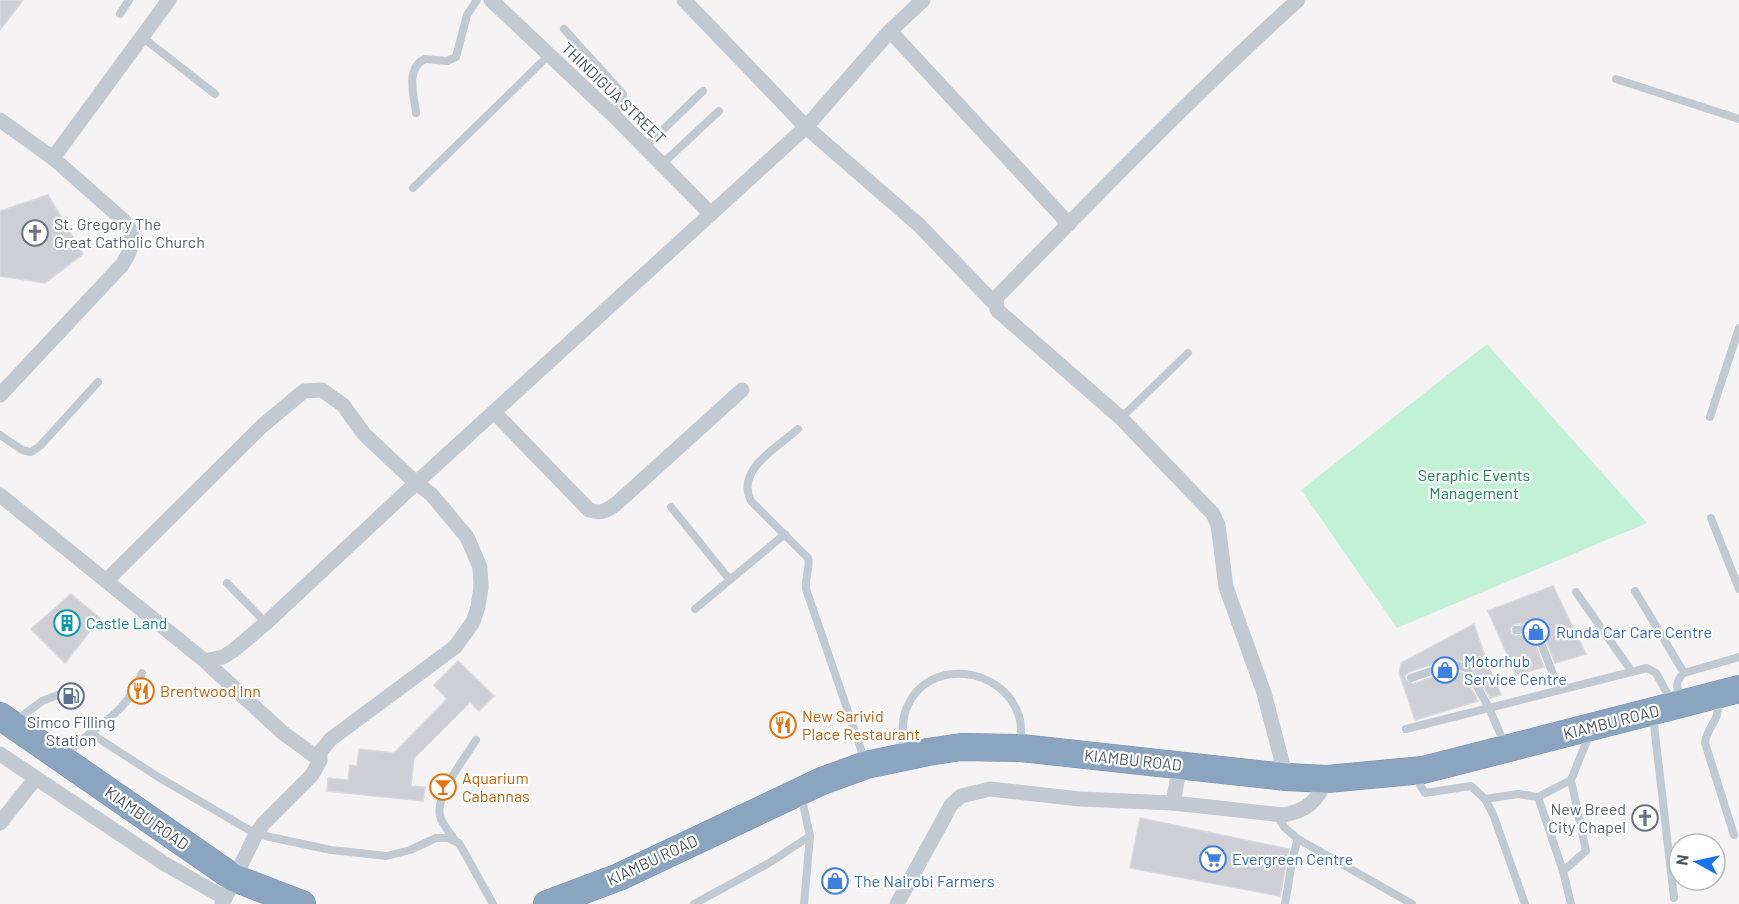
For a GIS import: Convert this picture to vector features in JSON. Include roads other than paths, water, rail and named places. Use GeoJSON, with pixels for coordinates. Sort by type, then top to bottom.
{"type":"FeatureCollection","features":[{"type":"Feature","properties":{"kind":"highway","name":"KIAMBU ROAD"},"geometry":{"type":"LineString","coordinates":[[547,904],[620,877],[800,791],[866,765],[901,757],[961,747],[1021,748],[1286,777],[1327,779],[1412,771],[1728,692]]}},
{"type":"Feature","properties":{"kind":"highway","name":"KIAMBU ROAD"},"geometry":{"type":"LineString","coordinates":[[5,720],[62,759],[227,893],[302,904]]}},
{"type":"Feature","properties":{"kind":"street"},"geometry":{"type":"LineString","coordinates":[[53,158],[169,0]]}},
{"type":"Feature","properties":{"kind":"street","name":"THINDIGUA STREET"},"geometry":{"type":"LineString","coordinates":[[491,0],[613,115],[711,214]]}},
{"type":"Feature","properties":{"kind":"street"},"geometry":{"type":"LineString","coordinates":[[684,0],[806,127],[918,225],[995,304],[997,310],[1121,418],[1213,514],[1218,525],[1226,587],[1264,693],[1286,777]]}},
{"type":"Feature","properties":{"kind":"street"},"geometry":{"type":"LineString","coordinates":[[205,661],[223,657],[266,623],[806,127],[891,31],[923,0]]}},
{"type":"Feature","properties":{"kind":"street"},"geometry":{"type":"LineString","coordinates":[[995,304],[996,298],[1233,59],[1298,0]]}},
{"type":"Feature","properties":{"kind":"street"},"geometry":{"type":"LineString","coordinates":[[891,31],[1069,224]]}},
{"type":"Feature","properties":{"kind":"street"},"geometry":{"type":"LineString","coordinates":[[0,120],[53,158],[129,226],[133,244],[122,265],[0,395]]}},
{"type":"Feature","properties":{"kind":"street"},"geometry":{"type":"LineString","coordinates":[[0,754],[165,864],[227,893],[256,834],[263,824],[312,775],[320,760],[320,752],[331,739],[455,647],[473,622],[481,587],[480,567],[467,537],[431,494],[416,483],[364,434],[343,405],[331,394],[312,389],[304,391],[262,426],[106,581]]}},
{"type":"Feature","properties":{"kind":"street"},"geometry":{"type":"LineString","coordinates":[[494,412],[589,510],[598,513],[616,504],[742,390]]}},
{"type":"Feature","properties":{"kind":"street"},"geometry":{"type":"LineString","coordinates":[[0,495],[205,661],[282,732],[320,760]]}},
{"type":"Feature","properties":{"kind":"street"},"geometry":{"type":"LineString","coordinates":[[1173,803],[1180,765]]}},
{"type":"Feature","properties":{"kind":"street"},"geometry":{"type":"LineString","coordinates":[[0,823],[35,779]]}},
{"type":"Feature","properties":{"kind":"street"},"geometry":{"type":"LineString","coordinates":[[897,904],[940,822],[951,804],[961,796],[990,789],[1080,799],[1173,803],[1277,815],[1298,813],[1306,808],[1320,793],[1327,779]]}},
{"type":"Feature","properties":{"kind":"lane"},"geometry":{"type":"LineString","coordinates":[[120,14],[129,0]]}},
{"type":"Feature","properties":{"kind":"lane"},"geometry":{"type":"LineString","coordinates":[[416,112],[412,78],[416,65],[424,59],[447,61],[456,57],[467,15],[477,0]]}},
{"type":"Feature","properties":{"kind":"lane"},"geometry":{"type":"LineString","coordinates":[[564,29],[623,94],[623,102],[613,115]]}},
{"type":"Feature","properties":{"kind":"lane"},"geometry":{"type":"LineString","coordinates":[[142,37],[215,94]]}},
{"type":"Feature","properties":{"kind":"lane"},"geometry":{"type":"LineString","coordinates":[[412,188],[549,55]]}},
{"type":"Feature","properties":{"kind":"lane"},"geometry":{"type":"LineString","coordinates":[[1616,79],[1739,118]]}},
{"type":"Feature","properties":{"kind":"lane"},"geometry":{"type":"LineString","coordinates":[[645,147],[703,92]]}},
{"type":"Feature","properties":{"kind":"lane"},"geometry":{"type":"LineString","coordinates":[[662,164],[719,111]]}},
{"type":"Feature","properties":{"kind":"lane"},"geometry":{"type":"LineString","coordinates":[[1710,417],[1739,328]]}},
{"type":"Feature","properties":{"kind":"lane"},"geometry":{"type":"LineString","coordinates":[[1121,418],[1188,353]]}},
{"type":"Feature","properties":{"kind":"lane"},"geometry":{"type":"LineString","coordinates":[[0,435],[22,450],[31,452],[40,446],[98,382]]}},
{"type":"Feature","properties":{"kind":"lane"},"geometry":{"type":"LineString","coordinates":[[798,429],[752,469],[746,486],[751,501],[808,558],[806,589],[866,765]]}},
{"type":"Feature","properties":{"kind":"lane"},"geometry":{"type":"LineString","coordinates":[[671,507],[730,580]]}},
{"type":"Feature","properties":{"kind":"lane"},"geometry":{"type":"LineString","coordinates":[[1711,518],[1739,589]]}},
{"type":"Feature","properties":{"kind":"lane"},"geometry":{"type":"LineString","coordinates":[[695,609],[785,534]]}},
{"type":"Feature","properties":{"kind":"lane"},"geometry":{"type":"LineString","coordinates":[[227,582],[266,623]]}},
{"type":"Feature","properties":{"kind":"lane"},"geometry":{"type":"LineString","coordinates":[[1635,591],[1684,673]]}},
{"type":"Feature","properties":{"kind":"lane"},"geometry":{"type":"LineString","coordinates":[[1576,592],[1632,672]]}},
{"type":"Feature","properties":{"kind":"lane"},"geometry":{"type":"LineString","coordinates":[[1516,630],[1531,629],[1538,635],[1559,690]]}},
{"type":"Feature","properties":{"kind":"lane"},"geometry":{"type":"LineString","coordinates":[[1674,898],[1669,707],[1678,678],[1684,673],[1739,657]]}},
{"type":"Feature","properties":{"kind":"lane"},"geometry":{"type":"LineString","coordinates":[[1411,678],[1452,664],[1467,668],[1473,675],[1506,748]]}},
{"type":"Feature","properties":{"kind":"lane"},"geometry":{"type":"LineString","coordinates":[[1406,729],[1647,668],[1656,673],[1669,707]]}},
{"type":"Feature","properties":{"kind":"lane"},"geometry":{"type":"LineString","coordinates":[[62,759],[90,733],[117,714],[135,690],[142,673]]}},
{"type":"Feature","properties":{"kind":"lane"},"geometry":{"type":"LineString","coordinates":[[901,757],[906,709],[916,691],[947,674],[970,673],[993,683],[1008,697],[1020,716],[1021,748]]}},
{"type":"Feature","properties":{"kind":"lane"},"geometry":{"type":"LineString","coordinates":[[1728,692],[1706,735],[1705,743],[1734,835]]}},
{"type":"Feature","properties":{"kind":"lane"},"geometry":{"type":"LineString","coordinates":[[5,720],[58,695]]}},
{"type":"Feature","properties":{"kind":"lane"},"geometry":{"type":"LineString","coordinates":[[1563,872],[1586,851],[1571,780],[1593,727]]}},
{"type":"Feature","properties":{"kind":"lane"},"geometry":{"type":"LineString","coordinates":[[90,733],[160,778],[256,834],[331,850],[387,856],[410,850],[436,838],[455,840]]}},
{"type":"Feature","properties":{"kind":"lane"},"geometry":{"type":"LineString","coordinates":[[476,740],[442,795],[438,807],[440,819],[459,843],[493,904]]}},
{"type":"Feature","properties":{"kind":"lane"},"geometry":{"type":"LineString","coordinates":[[1412,771],[1425,793],[1471,786],[1485,799],[1493,814],[1525,904]]}},
{"type":"Feature","properties":{"kind":"lane"},"geometry":{"type":"LineString","coordinates":[[1485,799],[1518,794],[1539,797],[1571,780]]}},
{"type":"Feature","properties":{"kind":"lane"},"geometry":{"type":"LineString","coordinates":[[800,791],[810,836],[804,904]]}},
{"type":"Feature","properties":{"kind":"lane"},"geometry":{"type":"LineString","coordinates":[[1539,797],[1571,904]]}},
{"type":"Feature","properties":{"kind":"lane"},"geometry":{"type":"LineString","coordinates":[[1277,815],[1284,827],[1298,839],[1412,904]]}},
{"type":"Feature","properties":{"kind":"lane"},"geometry":{"type":"LineString","coordinates":[[694,904],[769,863],[810,836]]}},
{"type":"Feature","properties":{"kind":"lane"},"geometry":{"type":"LineString","coordinates":[[1285,904],[1298,839]]}},
{"type":"Feature","properties":{"kind":"place","name":"St. Gregory The Great Catholic Church"},"geometry":{"type":"Point","coordinates":[35,233]}},
{"type":"Feature","properties":{"kind":"place","name":"Castle Land"},"geometry":{"type":"Point","coordinates":[67,623]}},
{"type":"Feature","properties":{"kind":"place","name":"Runda Car Care Centre"},"geometry":{"type":"Point","coordinates":[1536,632]}},
{"type":"Feature","properties":{"kind":"place","name":"Motorhub Service Centre"},"geometry":{"type":"Point","coordinates":[1445,670]}},
{"type":"Feature","properties":{"kind":"place","name":"Brentwood Inn"},"geometry":{"type":"Point","coordinates":[141,691]}},
{"type":"Feature","properties":{"kind":"place","name":"Simco Filling Station"},"geometry":{"type":"Point","coordinates":[71,696]}},
{"type":"Feature","properties":{"kind":"place","name":"New Sarivid Place Restaurant"},"geometry":{"type":"Point","coordinates":[783,725]}},
{"type":"Feature","properties":{"kind":"place","name":"Aquarium Cabannas"},"geometry":{"type":"Point","coordinates":[443,787]}},
{"type":"Feature","properties":{"kind":"place","name":"New Breed City Chapel"},"geometry":{"type":"Point","coordinates":[1645,818]}},
{"type":"Feature","properties":{"kind":"place","name":"Evergreen Centre"},"geometry":{"type":"Point","coordinates":[1213,859]}},
{"type":"Feature","properties":{"kind":"place","name":"The Nairobi Farmers"},"geometry":{"type":"Point","coordinates":[835,881]}},
{"type":"Feature","properties":{"kind":"park label","name":"Seraphic Events Management"},"geometry":{"type":"Point","coordinates":[1474,484]}}]}
